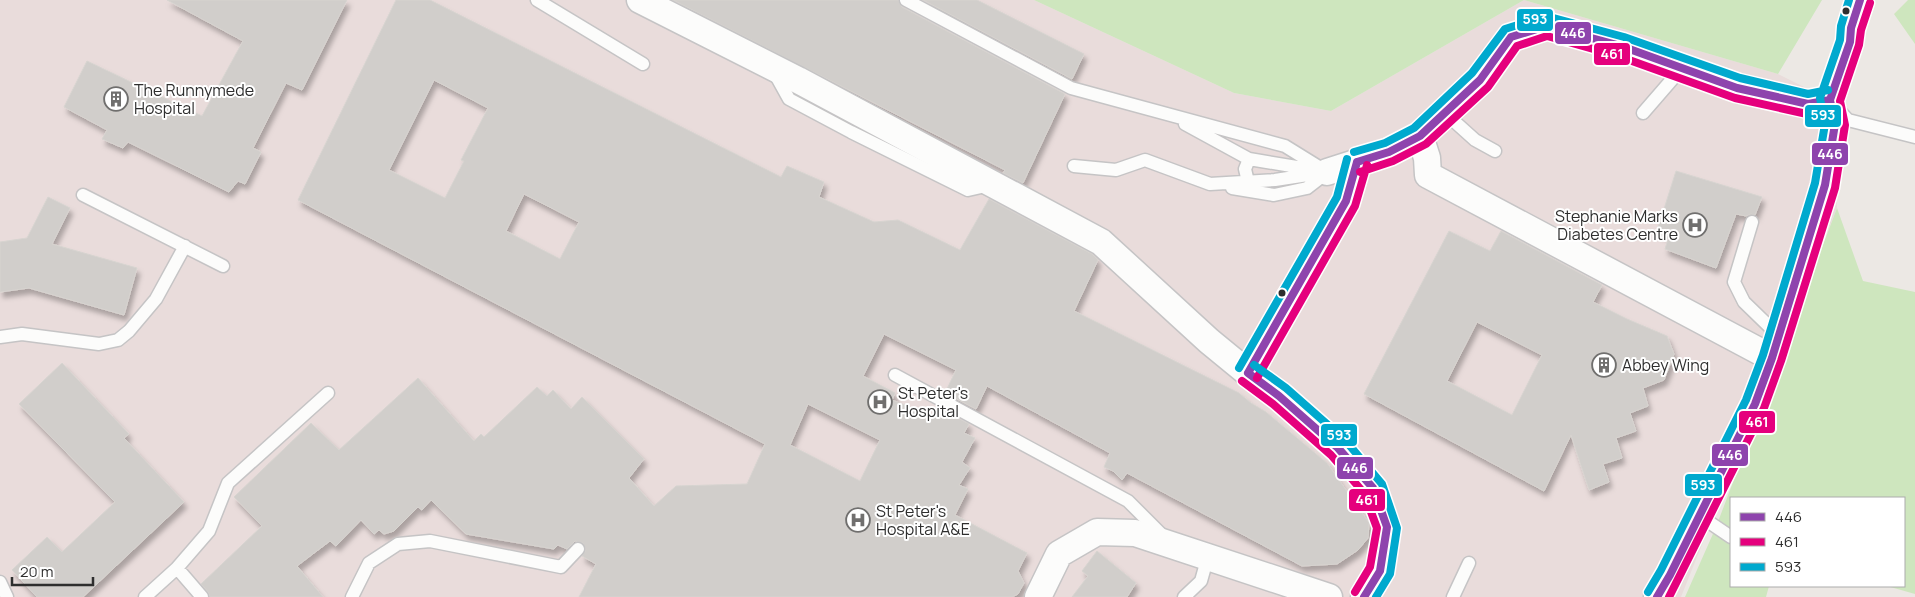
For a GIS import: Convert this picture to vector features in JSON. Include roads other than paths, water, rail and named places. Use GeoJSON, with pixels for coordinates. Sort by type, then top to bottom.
{"type":"FeatureCollection","features":[{"type":"Feature","properties":{"kind":"street"},"geometry":{"type":"LineString","coordinates":[[640,0],[770,66],[1101,242],[1204,336],[1279,396],[1338,448],[1373,488],[1387,527],[1380,571],[1364,597]]}},
{"type":"Feature","properties":{"kind":"street"},"geometry":{"type":"LineString","coordinates":[[1657,597],[1700,516],[1755,404],[1775,346],[1825,185],[1835,124],[1830,100],[1850,42],[1854,16],[1860,0]]}},
{"type":"Feature","properties":{"kind":"street"},"geometry":{"type":"LineString","coordinates":[[1327,172],[1389,152],[1420,136],[1480,80],[1511,37],[1547,26],[1621,46],[1737,88],[1808,104],[1830,100]]}},
{"type":"Feature","properties":{"kind":"street"},"geometry":{"type":"LineString","coordinates":[[1420,136],[1428,175],[1775,346]]}},
{"type":"Feature","properties":{"kind":"street"},"geometry":{"type":"LineString","coordinates":[[1038,597],[1059,554],[1097,532],[1135,533],[1329,597]]}},
{"type":"Feature","properties":{"kind":"lane"},"geometry":{"type":"LineString","coordinates":[[537,0],[643,64]]}},
{"type":"Feature","properties":{"kind":"lane"},"geometry":{"type":"LineString","coordinates":[[906,0],[1071,88],[1285,146],[1327,172]]}},
{"type":"Feature","properties":{"kind":"lane"},"geometry":{"type":"LineString","coordinates":[[1643,113],[1682,68]]}},
{"type":"Feature","properties":{"kind":"lane"},"geometry":{"type":"LineString","coordinates":[[1830,100],[1848,120],[1915,137]]}},
{"type":"Feature","properties":{"kind":"lane"},"geometry":{"type":"LineString","coordinates":[[1445,113],[1475,140],[1495,151]]}},
{"type":"Feature","properties":{"kind":"lane"},"geometry":{"type":"LineString","coordinates":[[1169,115],[1249,159],[1327,172]]}},
{"type":"Feature","properties":{"kind":"lane"},"geometry":{"type":"LineString","coordinates":[[1248,182],[1244,169],[1249,159]]}},
{"type":"Feature","properties":{"kind":"lane"},"geometry":{"type":"LineString","coordinates":[[1074,166],[1116,170],[1145,160],[1210,184],[1274,195],[1307,188],[1327,172]]}},
{"type":"Feature","properties":{"kind":"lane"},"geometry":{"type":"LineString","coordinates":[[1248,373],[1346,201],[1357,162]]}},
{"type":"Feature","properties":{"kind":"lane"},"geometry":{"type":"LineString","coordinates":[[1210,184],[1275,180],[1327,172]]}},
{"type":"Feature","properties":{"kind":"lane"},"geometry":{"type":"LineString","coordinates":[[83,196],[223,266]]}},
{"type":"Feature","properties":{"kind":"lane"},"geometry":{"type":"LineString","coordinates":[[1752,222],[1734,282],[1744,302],[1775,346]]}},
{"type":"Feature","properties":{"kind":"lane"},"geometry":{"type":"LineString","coordinates":[[0,337],[22,334],[99,344],[118,340],[129,331],[156,299],[185,246]]}},
{"type":"Feature","properties":{"kind":"lane"},"geometry":{"type":"LineString","coordinates":[[895,375],[1128,501],[1171,544]]}},
{"type":"Feature","properties":{"kind":"lane"},"geometry":{"type":"LineString","coordinates":[[146,597],[177,568],[209,531],[228,483],[328,393]]}},
{"type":"Feature","properties":{"kind":"lane"},"geometry":{"type":"LineString","coordinates":[[1700,516],[1730,536]]}},
{"type":"Feature","properties":{"kind":"lane"},"geometry":{"type":"LineString","coordinates":[[352,597],[369,563],[398,544],[430,541],[561,567],[578,549]]}},
{"type":"Feature","properties":{"kind":"lane"},"geometry":{"type":"LineString","coordinates":[[1184,597],[1201,581],[1208,556]]}},
{"type":"Feature","properties":{"kind":"lane"},"geometry":{"type":"LineString","coordinates":[[1453,597],[1469,563]]}},
{"type":"Feature","properties":{"kind":"lane"},"geometry":{"type":"LineString","coordinates":[[177,568],[202,597]]}},
{"type":"Feature","properties":{"kind":"lane"},"geometry":{"type":"LineString","coordinates":[[0,582],[7,597]]}},
{"type":"Feature","properties":{"kind":"place","name":"The Runnymede Hospital"},"geometry":{"type":"Point","coordinates":[116,99]}},
{"type":"Feature","properties":{"kind":"place","name":"Stephanie Marks Diabetes Centre"},"geometry":{"type":"Point","coordinates":[1695,225]}},
{"type":"Feature","properties":{"kind":"place","name":"Abbey Wing"},"geometry":{"type":"Point","coordinates":[1604,365]}},
{"type":"Feature","properties":{"kind":"place","name":"St Peter's Hospital"},"geometry":{"type":"Point","coordinates":[880,402]}},
{"type":"Feature","properties":{"kind":"place","name":"St Peter's Hospital A&E"},"geometry":{"type":"Point","coordinates":[858,520]}}]}
